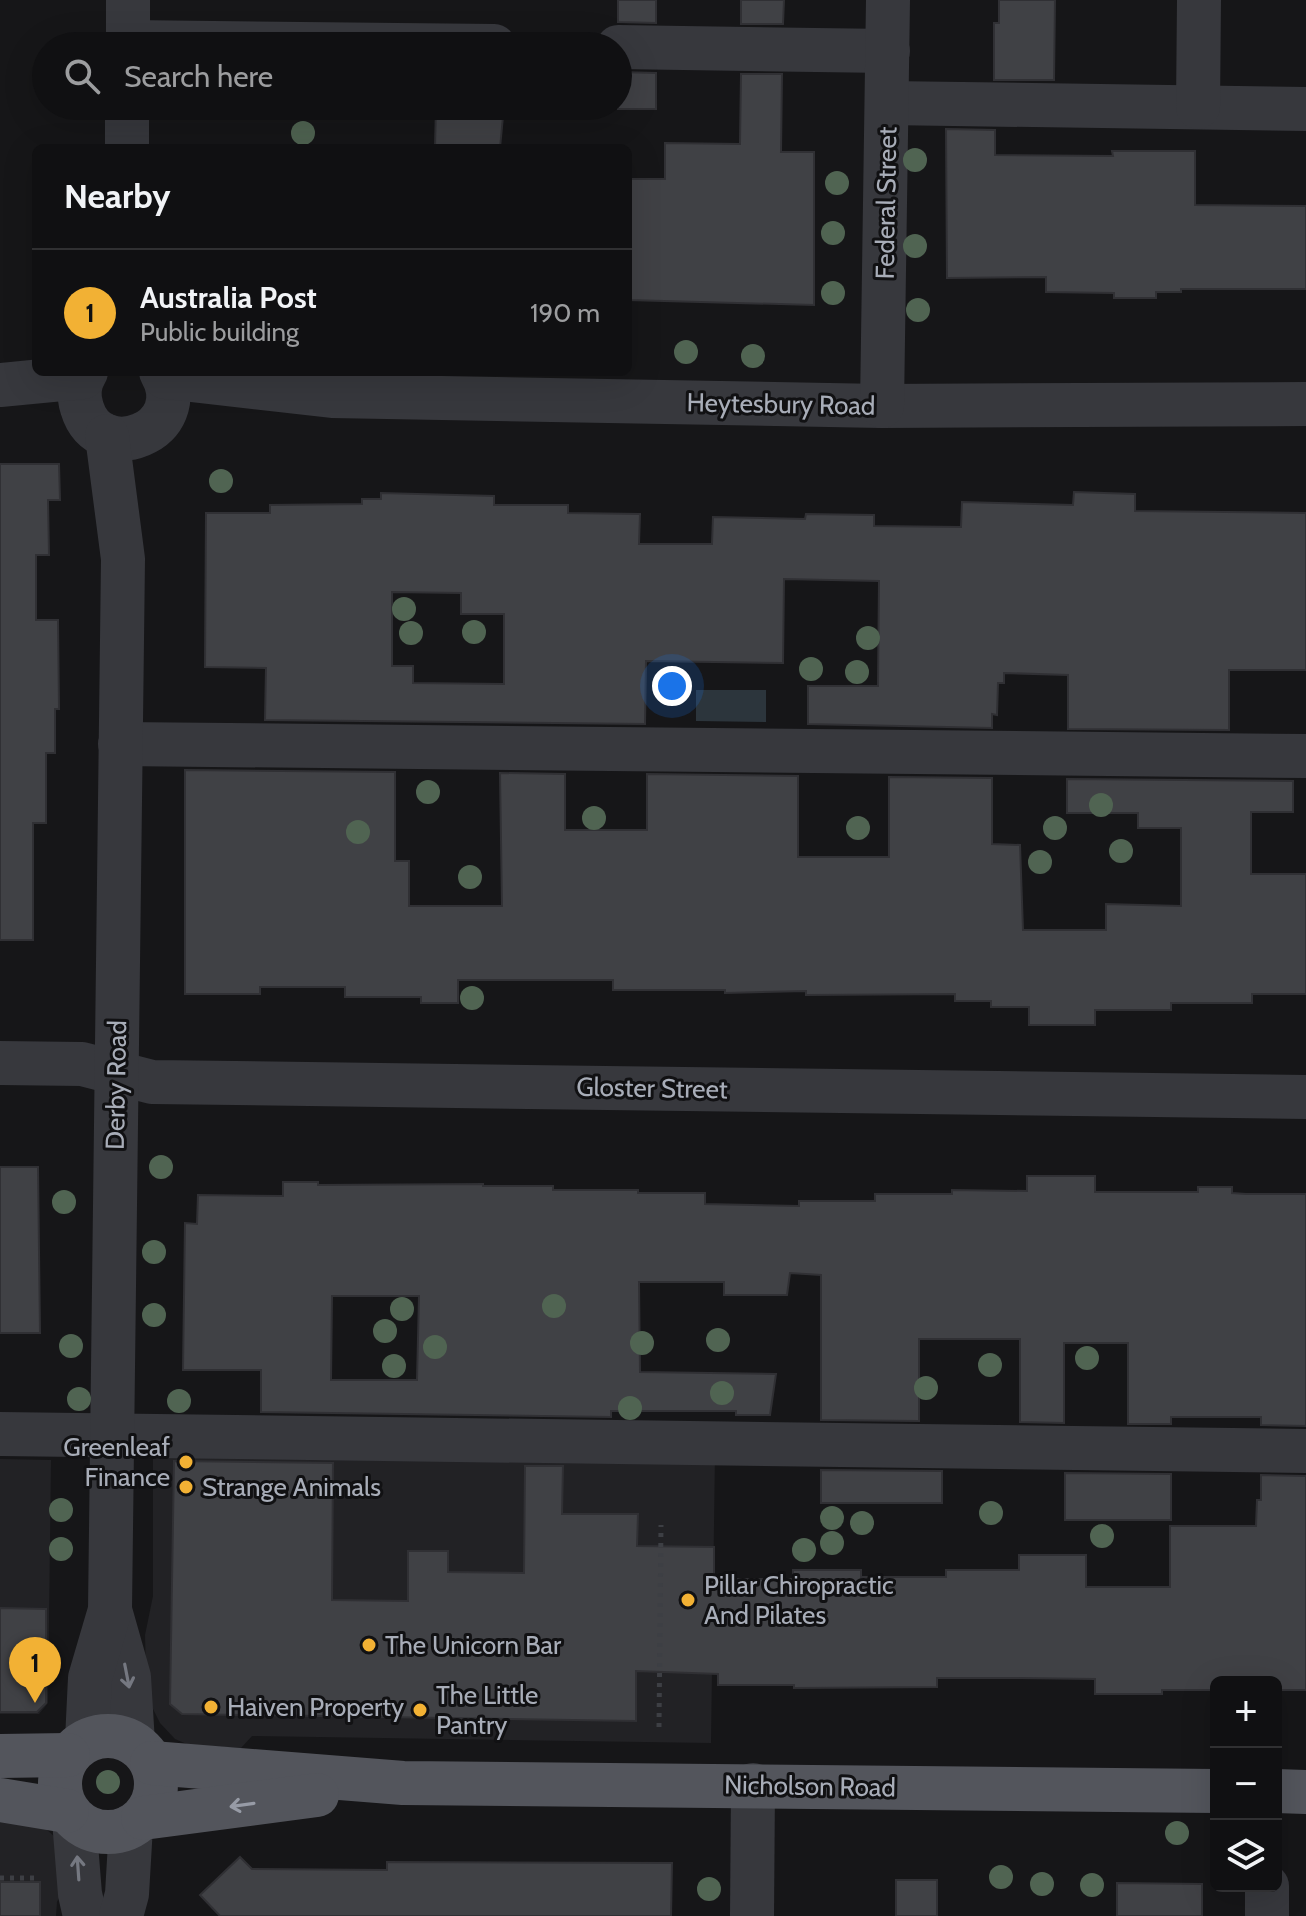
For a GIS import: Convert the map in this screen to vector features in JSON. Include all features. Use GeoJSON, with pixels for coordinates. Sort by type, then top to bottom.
{"type":"FeatureCollection","features":[{"type":"Feature","properties":{"kind":"main road"},"geometry":{"type":"LineString","coordinates":[[0,1756],[78,1748],[102,1736],[118,1736],[142,1753],[156,1790],[153,1803],[137,1822],[105,1833],[91,1830],[70,1815],[0,1800]]}},
{"type":"Feature","properties":{"kind":"main road"},"geometry":{"type":"LineString","coordinates":[[70,1815],[59,1793],[60,1774],[78,1748]]}},
{"type":"Feature","properties":{"kind":"main road","name":"Nicholson Road"},"geometry":{"type":"LineString","coordinates":[[142,1753],[403,1783],[1210,1791]]}},
{"type":"Feature","properties":{"kind":"main road","name":"Nicholson Road"},"geometry":{"type":"LineString","coordinates":[[137,1822],[403,1783]]}},
{"type":"Feature","properties":{"kind":"main road"},"geometry":{"type":"LineString","coordinates":[[1282,1791],[1306,1792]]}},
{"type":"Feature","properties":{"kind":"street","name":"Federal Street"},"geometry":{"type":"LineString","coordinates":[[882,406],[888,0]]}},
{"type":"Feature","properties":{"kind":"street"},"geometry":{"type":"LineString","coordinates":[[1198,107],[1199,0]]}},
{"type":"Feature","properties":{"kind":"street"},"geometry":{"type":"LineString","coordinates":[[128,29],[193,32]]}},
{"type":"Feature","properties":{"kind":"street"},"geometry":{"type":"LineString","coordinates":[[632,47],[888,51]]}},
{"type":"Feature","properties":{"kind":"street"},"geometry":{"type":"LineString","coordinates":[[887,103],[1306,109]]}},
{"type":"Feature","properties":{"kind":"street"},"geometry":{"type":"LineString","coordinates":[[127,120],[127,144]]}},
{"type":"Feature","properties":{"kind":"street","name":"Heytesbury Road"},"geometry":{"type":"LineString","coordinates":[[0,385],[124,399]]}},
{"type":"Feature","properties":{"kind":"street","name":"Heytesbury Road"},"geometry":{"type":"LineString","coordinates":[[0,400],[332,396],[882,406],[1306,407]]}},
{"type":"Feature","properties":{"kind":"street","name":"Derby Road"},"geometry":{"type":"LineString","coordinates":[[78,1748],[90,1678],[110,1610],[124,399]]}},
{"type":"Feature","properties":{"kind":"street"},"geometry":{"type":"LineString","coordinates":[[120,744],[1306,756]]}},
{"type":"Feature","properties":{"kind":"street","name":"Gloster Street"},"geometry":{"type":"LineString","coordinates":[[0,1063],[82,1064],[152,1082],[1306,1097]]}},
{"type":"Feature","properties":{"kind":"street"},"geometry":{"type":"LineString","coordinates":[[0,1434],[1306,1451]]}},
{"type":"Feature","properties":{"kind":"street","name":"Derby Road"},"geometry":{"type":"LineString","coordinates":[[110,1610],[129,1677],[142,1753]]}},
{"type":"Feature","properties":{"kind":"street"},"geometry":{"type":"LineString","coordinates":[[752,1916],[753,1785]]}},
{"type":"Feature","properties":{"kind":"street"},"geometry":{"type":"LineString","coordinates":[[70,1815],[85,1916]]}},
{"type":"Feature","properties":{"kind":"street"},"geometry":{"type":"LineString","coordinates":[[121,1916],[137,1822]]}},
{"type":"Feature","properties":{"kind":"street"},"geometry":{"type":"LineString","coordinates":[[1267,1892],[1267,1916]]}},
{"type":"Feature","properties":{"kind":"path"},"geometry":{"type":"LineString","coordinates":[[659,1727],[661,1525]]}},
{"type":"Feature","properties":{"kind":"path"},"geometry":{"type":"LineString","coordinates":[[0,1878],[48,1878]]}},
{"type":"Feature","properties":{"kind":"shaded area"},"geometry":{"type":"Polygon","coordinates":[[[696,690],[766,690],[766,722],[696,721],[696,690]]]}},
{"type":"Feature","properties":{"kind":"shaded area"},"geometry":{"type":"Polygon","coordinates":[[[153,1446],[715,1453],[711,1743],[252,1736],[241,1748],[189,1745],[175,1739],[160,1723],[150,1703],[146,1673],[145,1635],[153,1596],[153,1446]]]}},
{"type":"Feature","properties":{"kind":"shaded area"},"geometry":{"type":"Polygon","coordinates":[[[0,1459],[51,1460],[48,1703],[39,1714],[0,1714],[0,1459]]]}},
{"type":"Feature","properties":{"kind":"shaded area"},"geometry":{"type":"Polygon","coordinates":[[[0,1815],[46,1829],[57,1839],[64,1887],[57,1902],[56,1916],[0,1916],[0,1815]]]}},
{"type":"Feature","properties":{"kind":"building"},"geometry":{"type":"Polygon","coordinates":[[[618,0],[656,0],[656,23],[618,22],[618,0]]]}},
{"type":"Feature","properties":{"kind":"building"},"geometry":{"type":"Polygon","coordinates":[[[741,0],[784,0],[783,24],[741,24],[741,0]]]}},
{"type":"Feature","properties":{"kind":"building"},"geometry":{"type":"Polygon","coordinates":[[[999,0],[1055,0],[1054,80],[994,80],[994,23],[999,23],[999,0]]]}},
{"type":"Feature","properties":{"kind":"building"},"geometry":{"type":"Polygon","coordinates":[[[632,72],[656,73],[656,109],[632,109],[632,72]]]}},
{"type":"Feature","properties":{"kind":"building"},"geometry":{"type":"Polygon","coordinates":[[[741,74],[782,74],[781,152],[814,152],[814,305],[632,300],[632,179],[665,179],[665,143],[740,144],[741,74]]]}},
{"type":"Feature","properties":{"kind":"building"},"geometry":{"type":"Polygon","coordinates":[[[436,120],[503,120],[500,144],[435,144],[436,120]]]}},
{"type":"Feature","properties":{"kind":"building"},"geometry":{"type":"Polygon","coordinates":[[[946,129],[995,130],[995,155],[1113,156],[1112,151],[1195,151],[1195,205],[1306,206],[1306,289],[1181,289],[1181,292],[1156,292],[1156,298],[1114,298],[1114,293],[1046,292],[1046,277],[947,278],[946,129]]]}},
{"type":"Feature","properties":{"kind":"building"},"geometry":{"type":"Polygon","coordinates":[[[0,464],[59,464],[60,500],[48,500],[49,555],[36,555],[36,620],[58,620],[59,709],[55,709],[55,753],[46,753],[46,823],[33,823],[33,940],[0,940],[0,464]]]}},
{"type":"Feature","properties":{"kind":"building"},"geometry":{"type":"Polygon","coordinates":[[[1074,492],[1135,494],[1135,511],[1306,513],[1306,670],[1229,670],[1229,730],[1068,729],[1068,675],[1004,673],[1004,683],[998,683],[997,715],[992,714],[992,728],[808,724],[808,686],[878,686],[879,581],[784,579],[783,663],[646,661],[645,724],[265,720],[266,668],[205,667],[206,513],[270,513],[270,505],[362,504],[362,499],[381,499],[381,493],[494,496],[494,505],[568,505],[568,513],[640,514],[639,544],[712,544],[713,517],[805,519],[806,514],[874,515],[874,526],[961,527],[962,502],[1073,505],[1074,492]],[[392,592],[392,666],[413,666],[413,683],[504,684],[504,614],[461,614],[461,593],[392,592]]]}},
{"type":"Feature","properties":{"kind":"building"},"geometry":{"type":"Polygon","coordinates":[[[185,770],[395,772],[395,861],[409,861],[409,906],[502,906],[500,773],[565,774],[565,830],[647,830],[647,774],[798,776],[798,857],[889,857],[889,777],[992,778],[992,844],[1020,845],[1023,930],[1106,930],[1106,904],[1181,906],[1181,828],[1138,828],[1138,813],[1067,813],[1067,779],[1293,781],[1293,812],[1251,812],[1251,874],[1306,874],[1306,994],[1252,994],[1252,1003],[1171,1003],[1171,1010],[1095,1010],[1095,1025],[1029,1025],[1029,1007],[991,1007],[991,1001],[955,1001],[955,994],[806,995],[806,991],[725,993],[725,990],[613,990],[613,980],[458,980],[458,1003],[421,1003],[421,997],[345,997],[345,987],[260,987],[260,994],[185,994],[185,770]]]}},
{"type":"Feature","properties":{"kind":"building"},"geometry":{"type":"Polygon","coordinates":[[[0,1167],[38,1167],[40,1333],[0,1333],[0,1167]]]}},
{"type":"Feature","properties":{"kind":"building"},"geometry":{"type":"Polygon","coordinates":[[[1027,1176],[1095,1176],[1095,1192],[1198,1192],[1198,1187],[1232,1187],[1232,1193],[1306,1194],[1306,1426],[1261,1425],[1261,1417],[1171,1417],[1171,1424],[1128,1424],[1128,1343],[1064,1343],[1064,1423],[1020,1422],[1020,1339],[919,1339],[919,1421],[821,1420],[821,1275],[790,1273],[787,1295],[724,1295],[724,1282],[639,1282],[640,1372],[776,1374],[770,1415],[736,1415],[736,1411],[611,1411],[611,1417],[261,1412],[261,1370],[183,1370],[185,1223],[197,1224],[198,1195],[283,1196],[283,1182],[318,1182],[318,1185],[483,1184],[553,1186],[553,1190],[705,1193],[705,1204],[799,1206],[799,1201],[875,1201],[875,1194],[952,1194],[952,1190],[1027,1191],[1027,1176]],[[332,1296],[331,1380],[417,1380],[419,1296],[332,1296]]]}},
{"type":"Feature","properties":{"kind":"building"},"geometry":{"type":"Polygon","coordinates":[[[174,1461],[333,1463],[332,1600],[408,1601],[408,1551],[448,1551],[448,1572],[524,1573],[525,1466],[563,1466],[562,1514],[638,1514],[637,1546],[714,1547],[714,1579],[793,1579],[793,1570],[861,1570],[861,1577],[946,1577],[946,1570],[1019,1570],[1019,1555],[1086,1555],[1086,1587],[1170,1587],[1170,1526],[1256,1526],[1257,1500],[1261,1500],[1261,1475],[1306,1476],[1306,1690],[1282,1690],[1282,1676],[1210,1676],[1210,1690],[1095,1694],[1095,1679],[937,1678],[937,1687],[794,1688],[794,1685],[718,1685],[718,1674],[636,1671],[636,1721],[182,1714],[170,1704],[174,1461]]]}},
{"type":"Feature","properties":{"kind":"building"},"geometry":{"type":"Polygon","coordinates":[[[821,1470],[942,1471],[942,1503],[821,1503],[821,1470]]]}},
{"type":"Feature","properties":{"kind":"building"},"geometry":{"type":"Polygon","coordinates":[[[1065,1473],[1171,1474],[1171,1520],[1065,1520],[1065,1473]]]}},
{"type":"Feature","properties":{"kind":"building"},"geometry":{"type":"Polygon","coordinates":[[[0,1608],[46,1609],[46,1703],[37,1712],[0,1712],[0,1608]]]}},
{"type":"Feature","properties":{"kind":"building"},"geometry":{"type":"Polygon","coordinates":[[[240,1857],[252,1869],[387,1870],[387,1862],[672,1863],[671,1916],[220,1916],[200,1895],[240,1857]]]}},
{"type":"Feature","properties":{"kind":"building"},"geometry":{"type":"Polygon","coordinates":[[[896,1880],[937,1880],[937,1916],[896,1916],[896,1880]]]}},
{"type":"Feature","properties":{"kind":"building"},"geometry":{"type":"Polygon","coordinates":[[[0,1882],[40,1882],[40,1916],[0,1916],[0,1882]]]}},
{"type":"Feature","properties":{"kind":"building"},"geometry":{"type":"Polygon","coordinates":[[[1117,1883],[1202,1884],[1202,1916],[1117,1916],[1117,1883]]]}},
{"type":"Feature","properties":{"kind":"place","name":"Greenleaf Finance"},"geometry":{"type":"Point","coordinates":[186,1462]}},
{"type":"Feature","properties":{"kind":"place","name":"Strange Animals"},"geometry":{"type":"Point","coordinates":[186,1487]}},
{"type":"Feature","properties":{"kind":"place","name":"Pillar Chiropractic And Pilates"},"geometry":{"type":"Point","coordinates":[688,1600]}},
{"type":"Feature","properties":{"kind":"place","name":"The Unicorn Bar"},"geometry":{"type":"Point","coordinates":[369,1645]}},
{"type":"Feature","properties":{"kind":"place","name":"Australia Post"},"geometry":{"type":"Point","coordinates":[35,1703]}},
{"type":"Feature","properties":{"kind":"place","name":"Haiven Property"},"geometry":{"type":"Point","coordinates":[211,1707]}},
{"type":"Feature","properties":{"kind":"place","name":"The Little Pantry"},"geometry":{"type":"Point","coordinates":[420,1710]}}]}
